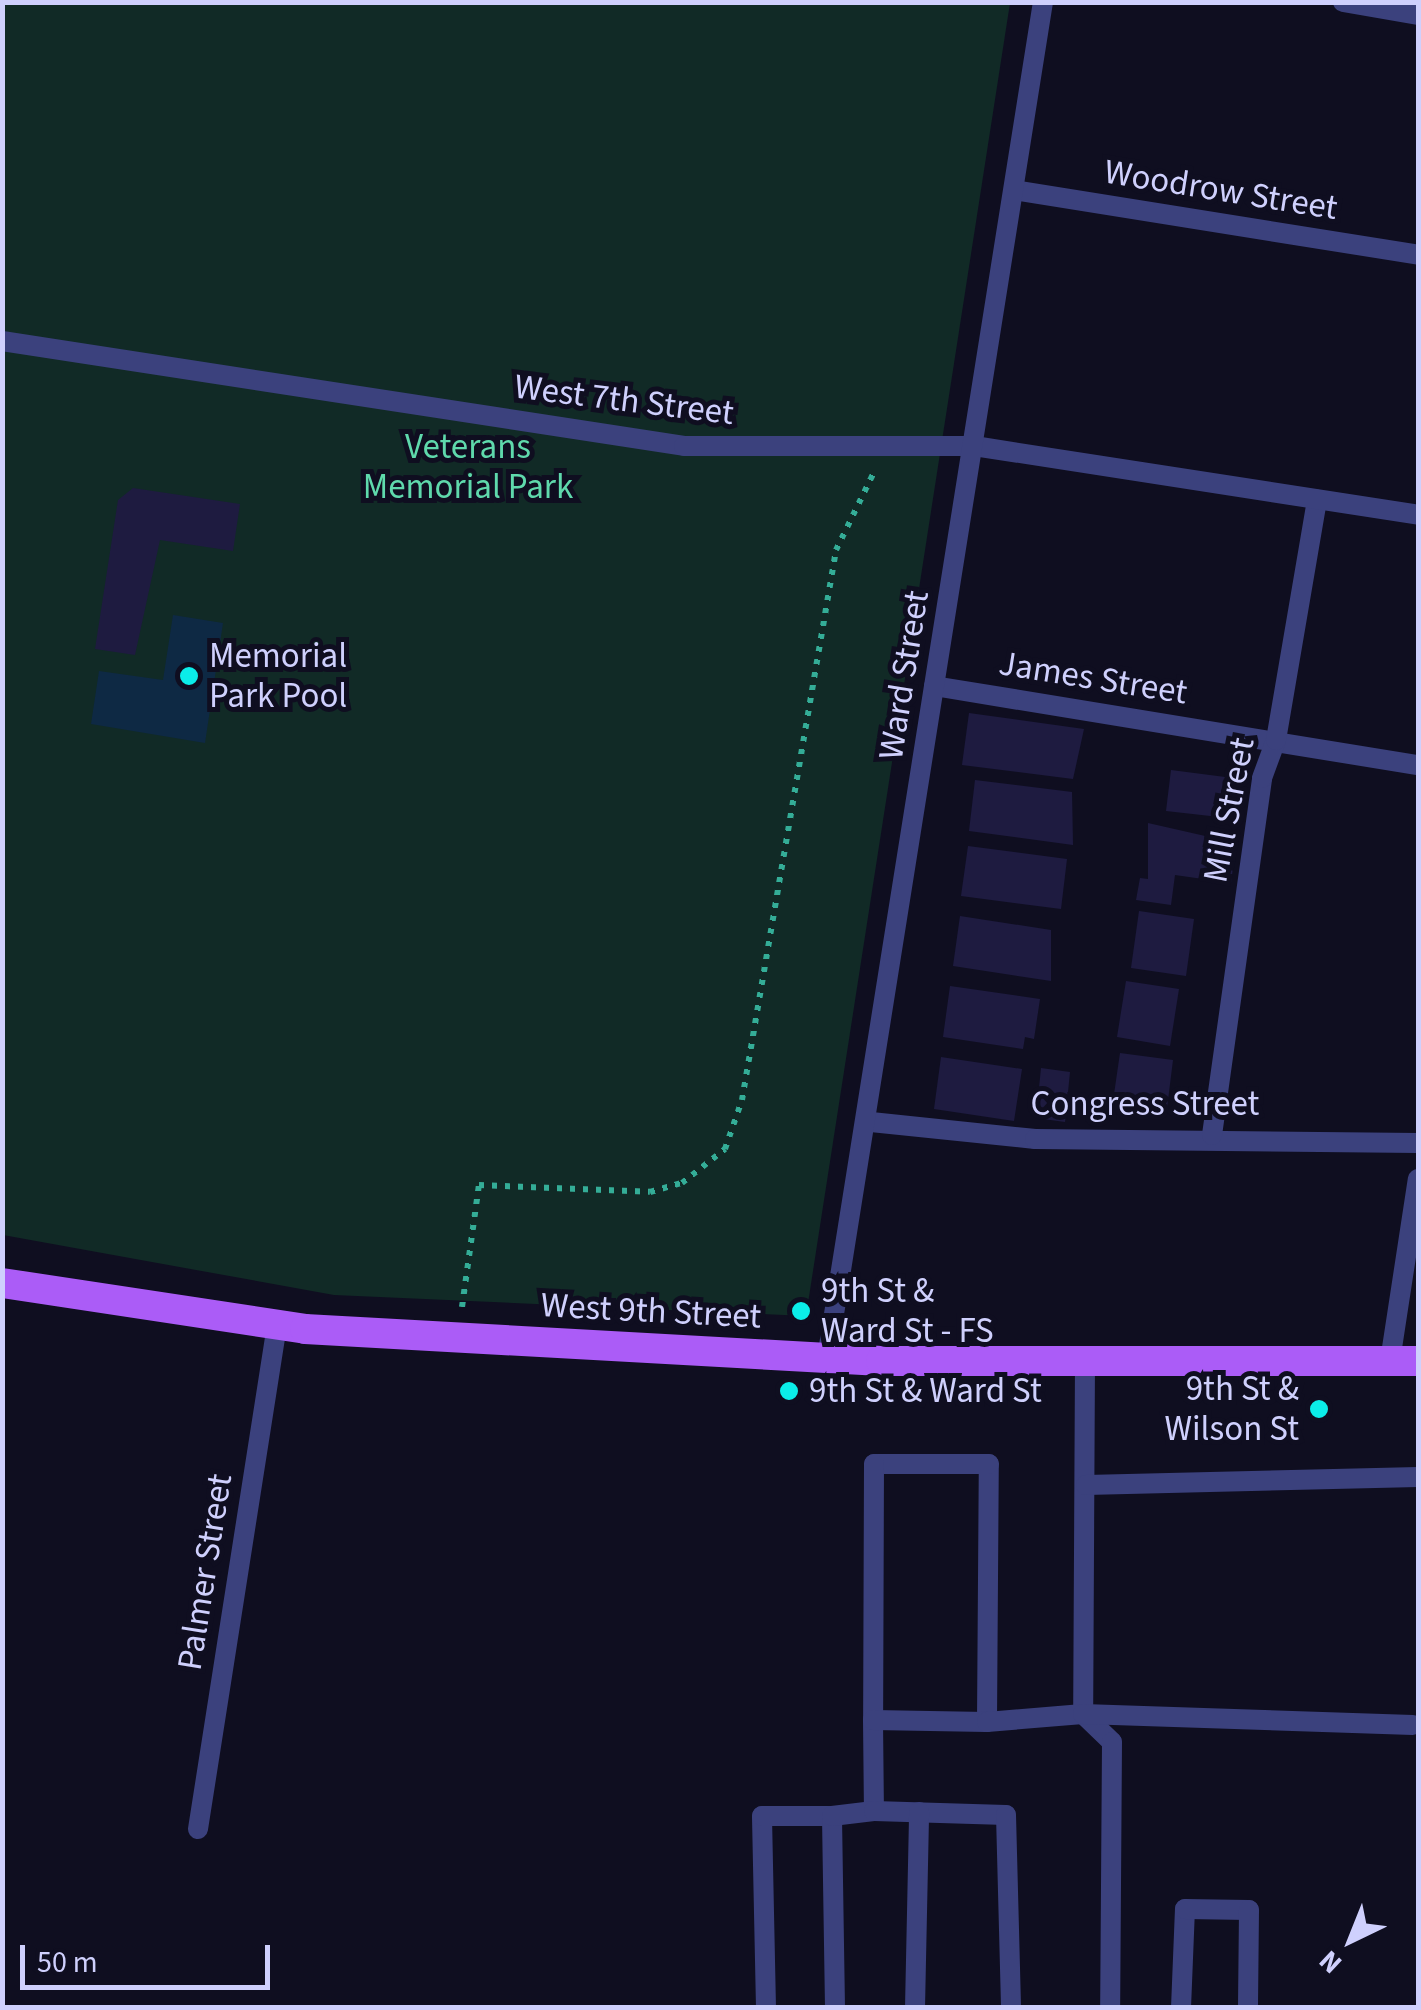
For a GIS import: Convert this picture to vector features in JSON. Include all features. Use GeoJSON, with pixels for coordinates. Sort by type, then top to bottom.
{"type":"FeatureCollection","features":[{"type":"Feature","properties":{"kind":"main road","name":"West 9th Street"},"geometry":{"type":"LineString","coordinates":[[2,1284],[276,1325],[457,1338],[827,1358],[1404,1361]]}},
{"type":"Feature","properties":{"kind":"street","name":"Ward Street"},"geometry":{"type":"LineString","coordinates":[[827,1358],[871,1122],[934,686],[1042,2]]}},
{"type":"Feature","properties":{"kind":"street"},"geometry":{"type":"LineString","coordinates":[[1343,2],[1418,14]]}},
{"type":"Feature","properties":{"kind":"street","name":"Woodrow Street"},"geometry":{"type":"LineString","coordinates":[[1014,190],[1418,255]]}},
{"type":"Feature","properties":{"kind":"street","name":"West 7th Street"},"geometry":{"type":"LineString","coordinates":[[2,340],[684,446],[882,440],[974,446],[1418,515]]}},
{"type":"Feature","properties":{"kind":"street","name":"Mill Street"},"geometry":{"type":"LineString","coordinates":[[1212,1134],[1262,778],[1276,740],[1317,499]]}},
{"type":"Feature","properties":{"kind":"street","name":"James Street"},"geometry":{"type":"LineString","coordinates":[[934,686],[1418,766]]}},
{"type":"Feature","properties":{"kind":"street","name":"Congress Street"},"geometry":{"type":"LineString","coordinates":[[871,1122],[1035,1139],[1212,1134],[1418,1143]]}},
{"type":"Feature","properties":{"kind":"street"},"geometry":{"type":"LineString","coordinates":[[1404,1361],[1418,1180]]}},
{"type":"Feature","properties":{"kind":"street","name":"Palmer Street"},"geometry":{"type":"LineString","coordinates":[[198,1829],[276,1325]]}},
{"type":"Feature","properties":{"kind":"street"},"geometry":{"type":"LineString","coordinates":[[1085,1361],[1083,1714],[1112,1742],[1110,2008]]}},
{"type":"Feature","properties":{"kind":"street"},"geometry":{"type":"LineString","coordinates":[[874,1811],[874,1464],[989,1464],[987,1722]]}},
{"type":"Feature","properties":{"kind":"street"},"geometry":{"type":"LineString","coordinates":[[1086,1485],[1418,1477]]}},
{"type":"Feature","properties":{"kind":"street"},"geometry":{"type":"LineString","coordinates":[[873,1720],[987,1722],[1083,1714],[1413,1725]]}},
{"type":"Feature","properties":{"kind":"street"},"geometry":{"type":"LineString","coordinates":[[766,2008],[762,1816],[832,1816],[874,1811],[1006,1814],[1010,2008]]}},
{"type":"Feature","properties":{"kind":"street"},"geometry":{"type":"LineString","coordinates":[[915,2008],[919,1812]]}},
{"type":"Feature","properties":{"kind":"street"},"geometry":{"type":"LineString","coordinates":[[832,1816],[835,2008]]}},
{"type":"Feature","properties":{"kind":"street"},"geometry":{"type":"LineString","coordinates":[[1181,2008],[1185,1909],[1250,1910],[1248,2008]]}},
{"type":"Feature","properties":{"kind":"path"},"geometry":{"type":"LineString","coordinates":[[457,1338],[479,1185],[650,1192],[709,1167],[736,1126],[836,550],[882,440]]}},
{"type":"Feature","properties":{"kind":"green space","name":"Veterans Memorial Park"},"geometry":{"type":"Polygon","coordinates":[[[2,3],[1010,3],[806,1316],[334,1295],[3,1235],[2,3]]]}},
{"type":"Feature","properties":{"kind":"water","name":"Memorial Park Pool"},"geometry":{"type":"Polygon","coordinates":[[[173,615],[223,623],[205,743],[91,724],[99,671],[163,680],[173,615]]]}},
{"type":"Feature","properties":{"kind":"building"},"geometry":{"type":"Polygon","coordinates":[[[133,488],[240,504],[233,551],[160,540],[135,655],[95,649],[118,500],[133,488]]]}},
{"type":"Feature","properties":{"kind":"building"},"geometry":{"type":"Polygon","coordinates":[[[969,713],[1084,729],[1073,779],[962,765],[969,713]]]}},
{"type":"Feature","properties":{"kind":"building"},"geometry":{"type":"Polygon","coordinates":[[[1171,770],[1233,778],[1228,818],[1166,811],[1171,770]]]}},
{"type":"Feature","properties":{"kind":"building"},"geometry":{"type":"Polygon","coordinates":[[[975,780],[1072,792],[1073,845],[969,831],[975,780]]]}},
{"type":"Feature","properties":{"kind":"building"},"geometry":{"type":"Polygon","coordinates":[[[1148,823],[1236,843],[1231,883],[1175,875],[1171,905],[1136,900],[1140,878],[1148,879],[1148,823]]]}},
{"type":"Feature","properties":{"kind":"building"},"geometry":{"type":"Polygon","coordinates":[[[968,846],[1067,859],[1061,909],[961,896],[968,846]]]}},
{"type":"Feature","properties":{"kind":"building"},"geometry":{"type":"Polygon","coordinates":[[[1139,911],[1194,919],[1186,976],[1131,968],[1139,911]]]}},
{"type":"Feature","properties":{"kind":"building"},"geometry":{"type":"Polygon","coordinates":[[[960,916],[1051,930],[1051,981],[953,966],[960,916]]]}},
{"type":"Feature","properties":{"kind":"building"},"geometry":{"type":"Polygon","coordinates":[[[1126,981],[1179,989],[1170,1046],[1117,1037],[1126,981]]]}},
{"type":"Feature","properties":{"kind":"building"},"geometry":{"type":"Polygon","coordinates":[[[950,986],[1040,999],[1034,1039],[1025,1037],[1023,1049],[943,1037],[950,986]]]}},
{"type":"Feature","properties":{"kind":"building"},"geometry":{"type":"Polygon","coordinates":[[[1120,1053],[1173,1060],[1166,1116],[1112,1108],[1120,1053]]]}},
{"type":"Feature","properties":{"kind":"building"},"geometry":{"type":"Polygon","coordinates":[[[941,1057],[1022,1069],[1014,1121],[934,1109],[941,1057]]]}},
{"type":"Feature","properties":{"kind":"building"},"geometry":{"type":"Polygon","coordinates":[[[1041,1068],[1070,1072],[1065,1122],[1036,1118],[1041,1068]]]}},
{"type":"Feature","properties":{"kind":"place","name":"Memorial Park Pool"},"geometry":{"type":"Point","coordinates":[189,676]}},
{"type":"Feature","properties":{"kind":"place","name":"9th St & Ward St - FS"},"geometry":{"type":"Point","coordinates":[801,1311]}},
{"type":"Feature","properties":{"kind":"place","name":"9th St & Ward St"},"geometry":{"type":"Point","coordinates":[789,1391]}},
{"type":"Feature","properties":{"kind":"place","name":"9th St & Wilson St"},"geometry":{"type":"Point","coordinates":[1319,1409]}}]}
